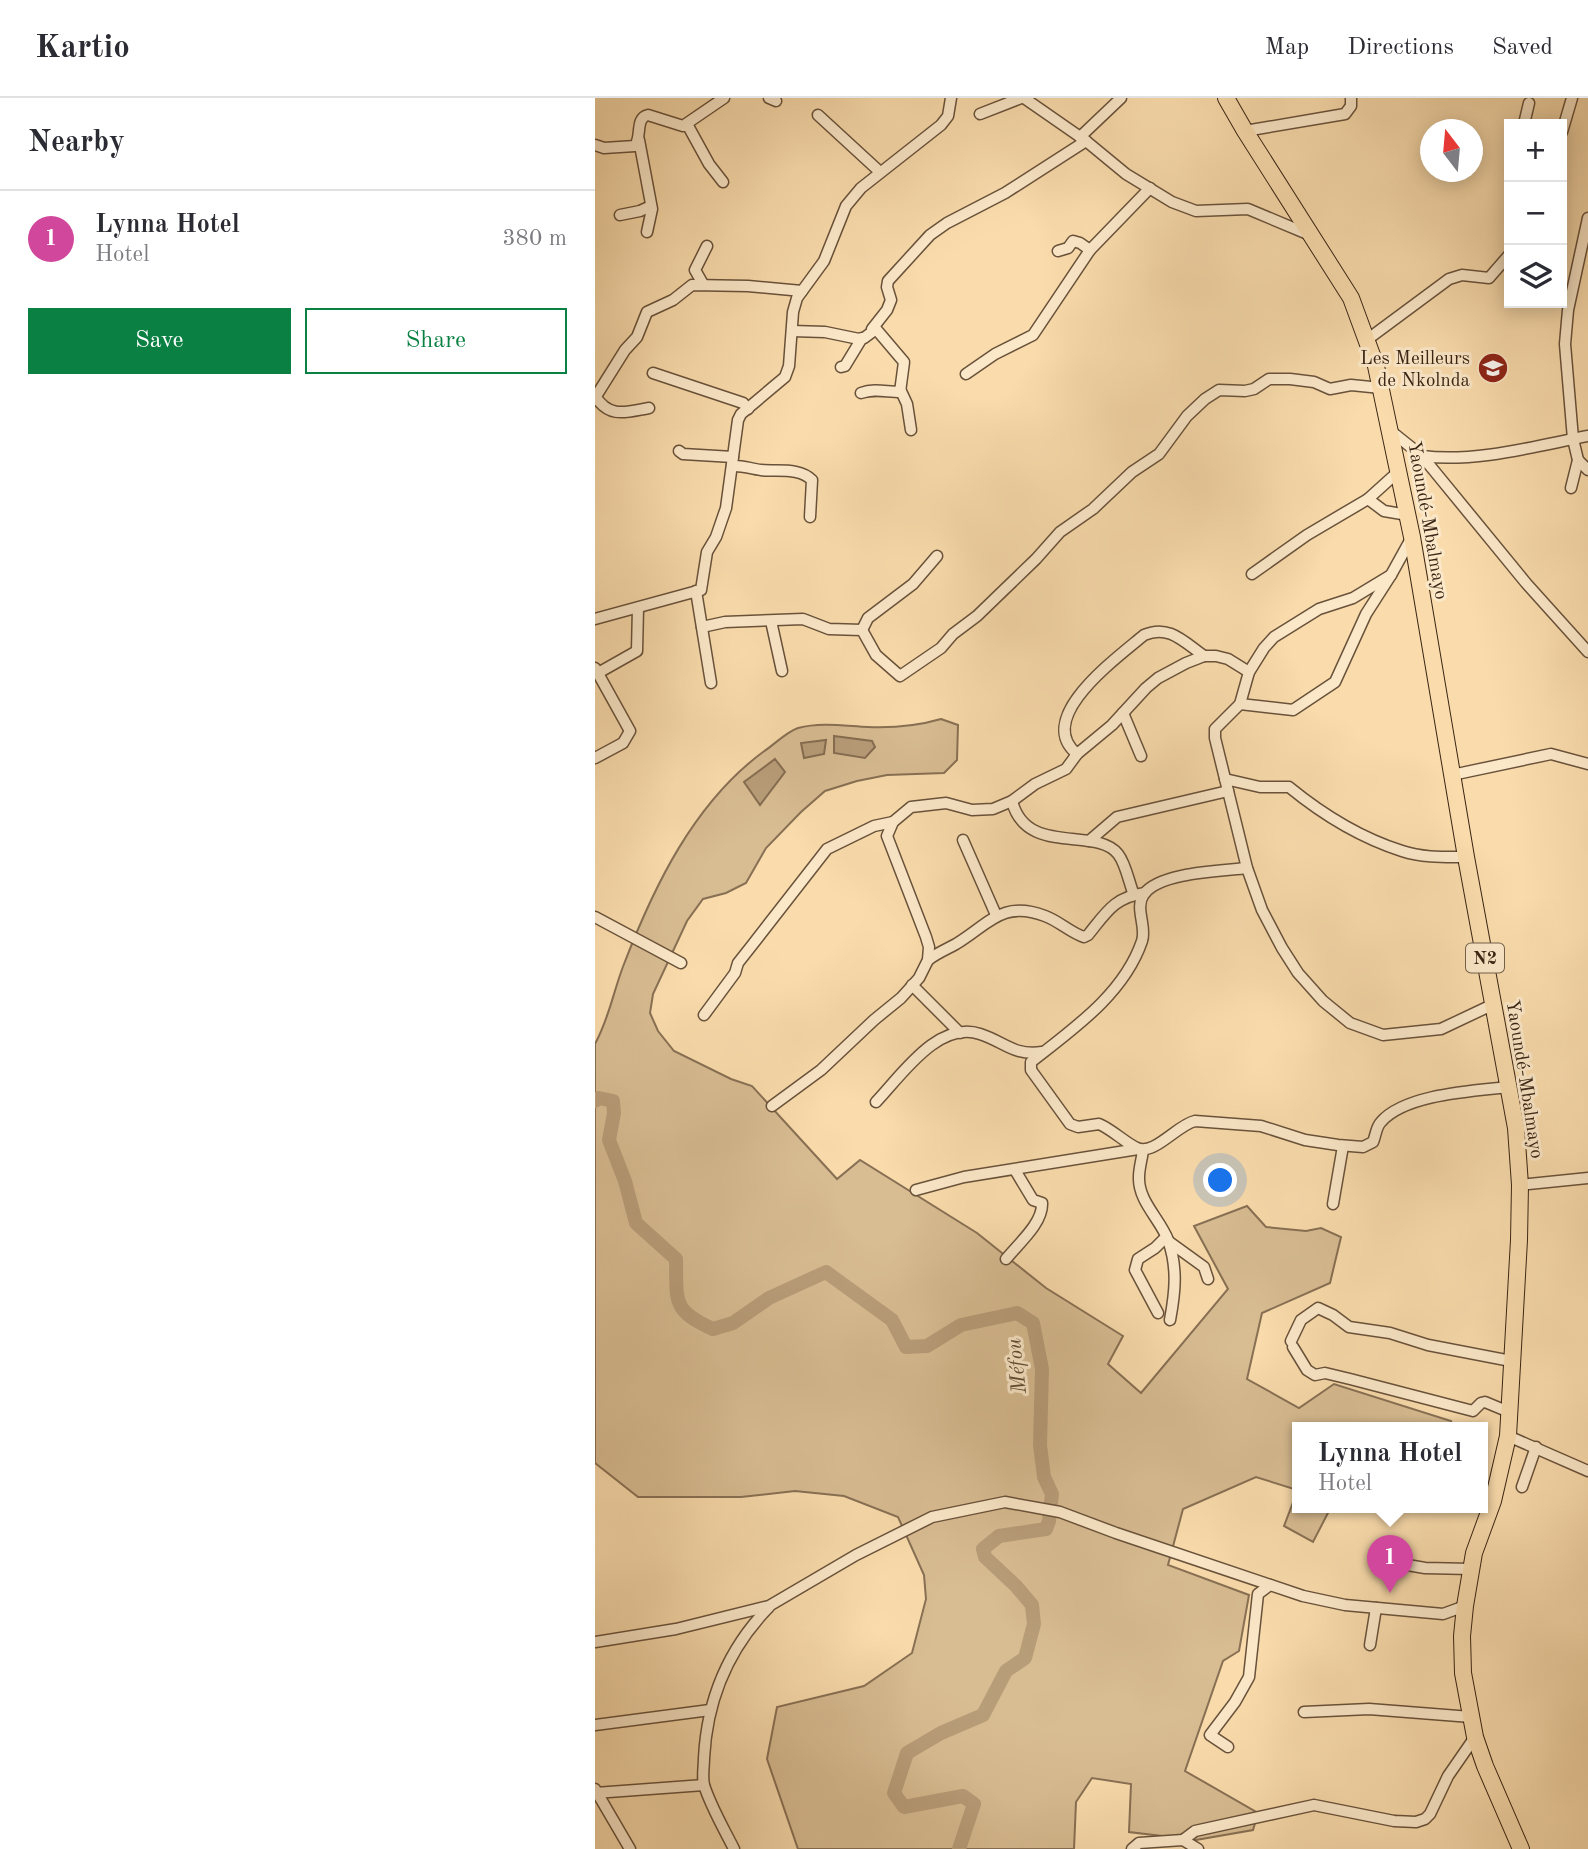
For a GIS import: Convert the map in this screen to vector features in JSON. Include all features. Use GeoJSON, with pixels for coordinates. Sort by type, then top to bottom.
{"type":"FeatureCollection","features":[{"type":"Feature","properties":{"kind":"highway","name":"Yaoundé-Mbalmayo"},"geometry":{"type":"LineString","coordinates":[[1226,98],[1351,298],[1368,339],[1392,432],[1408,515],[1466,857],[1516,1128],[1520,1185],[1508,1436],[1493,1501],[1474,1553],[1465,1606],[1463,1673],[1475,1737],[1518,1848]]}},
{"type":"Feature","properties":{"kind":"street"},"geometry":{"type":"LineString","coordinates":[[647,232],[651,206],[639,140],[640,119],[648,115],[677,126],[687,124],[724,98]]}},
{"type":"Feature","properties":{"kind":"street"},"geometry":{"type":"LineString","coordinates":[[595,619],[701,590],[707,552],[716,537],[726,508],[738,420],[785,377],[789,366],[793,312],[802,291],[824,261],[846,206],[861,188],[941,125],[948,116],[951,98]]}},
{"type":"Feature","properties":{"kind":"street"},"geometry":{"type":"LineString","coordinates":[[980,114],[1023,98],[1083,139],[1126,174],[1172,202],[1196,211],[1248,209],[1313,236]]}},
{"type":"Feature","properties":{"kind":"street"},"geometry":{"type":"LineString","coordinates":[[841,367],[845,366],[862,338],[887,310],[891,300],[888,281],[930,235],[947,223],[1005,193],[1083,139],[1121,98]]}},
{"type":"Feature","properties":{"kind":"street"},"geometry":{"type":"LineString","coordinates":[[1245,131],[1345,114],[1351,106],[1351,98]]}},
{"type":"Feature","properties":{"kind":"street"},"geometry":{"type":"LineString","coordinates":[[1566,119],[1572,98]]}},
{"type":"Feature","properties":{"kind":"street"},"geometry":{"type":"LineString","coordinates":[[1525,119],[1529,103]]}},
{"type":"Feature","properties":{"kind":"street"},"geometry":{"type":"LineString","coordinates":[[818,115],[880,173]]}},
{"type":"Feature","properties":{"kind":"street"},"geometry":{"type":"LineString","coordinates":[[687,124],[709,164],[723,182]]}},
{"type":"Feature","properties":{"kind":"street"},"geometry":{"type":"LineString","coordinates":[[595,145],[604,148],[629,148],[639,140]]}},
{"type":"Feature","properties":{"kind":"street"},"geometry":{"type":"LineString","coordinates":[[966,374],[995,354],[1033,335],[1090,250],[1150,188]]}},
{"type":"Feature","properties":{"kind":"street"},"geometry":{"type":"LineString","coordinates":[[620,215],[651,206]]}},
{"type":"Feature","properties":{"kind":"street"},"geometry":{"type":"LineString","coordinates":[[1571,488],[1577,460],[1565,344],[1568,310],[1588,218]]}},
{"type":"Feature","properties":{"kind":"street"},"geometry":{"type":"LineString","coordinates":[[1058,251],[1068,248],[1073,242],[1090,250]]}},
{"type":"Feature","properties":{"kind":"street"},"geometry":{"type":"LineString","coordinates":[[703,284],[695,270],[707,246]]}},
{"type":"Feature","properties":{"kind":"street"},"geometry":{"type":"LineString","coordinates":[[1368,339],[1449,279],[1462,275],[1489,278],[1504,261]]}},
{"type":"Feature","properties":{"kind":"street"},"geometry":{"type":"LineString","coordinates":[[649,408],[612,412],[602,407],[595,395],[637,337],[647,312],[673,300],[692,285],[802,291]]}},
{"type":"Feature","properties":{"kind":"street"},"geometry":{"type":"LineString","coordinates":[[872,329],[876,329],[904,362],[900,389],[907,404],[911,430]]}},
{"type":"Feature","properties":{"kind":"street"},"geometry":{"type":"LineString","coordinates":[[792,331],[825,332],[862,338]]}},
{"type":"Feature","properties":{"kind":"street"},"geometry":{"type":"LineString","coordinates":[[653,373],[743,403],[748,409]]}},
{"type":"Feature","properties":{"kind":"street"},"geometry":{"type":"LineString","coordinates":[[862,630],[876,655],[899,676],[924,660],[977,616],[1060,532],[1093,509],[1132,472],[1159,453],[1187,416],[1219,390],[1245,391],[1254,389],[1269,379],[1314,382],[1330,389],[1351,385],[1381,388]]}},
{"type":"Feature","properties":{"kind":"street"},"geometry":{"type":"LineString","coordinates":[[861,393],[879,389],[900,392],[900,389]]}},
{"type":"Feature","properties":{"kind":"street"},"geometry":{"type":"LineString","coordinates":[[1392,432],[1422,456],[1526,583],[1588,652]]}},
{"type":"Feature","properties":{"kind":"street"},"geometry":{"type":"LineString","coordinates":[[1422,456],[1443,459],[1478,456],[1588,436]]}},
{"type":"Feature","properties":{"kind":"street"},"geometry":{"type":"LineString","coordinates":[[679,451],[769,471],[794,471],[808,476],[812,480],[810,517]]}},
{"type":"Feature","properties":{"kind":"street"},"geometry":{"type":"LineString","coordinates":[[1577,460],[1588,470]]}},
{"type":"Feature","properties":{"kind":"street"},"geometry":{"type":"LineString","coordinates":[[1252,574],[1307,535],[1368,499],[1399,471]]}},
{"type":"Feature","properties":{"kind":"street"},"geometry":{"type":"LineString","coordinates":[[1368,499],[1384,511],[1408,515]]}},
{"type":"Feature","properties":{"kind":"street"},"geometry":{"type":"LineString","coordinates":[[1241,704],[1293,710],[1335,682],[1366,614],[1412,537]]}},
{"type":"Feature","properties":{"kind":"street"},"geometry":{"type":"LineString","coordinates":[[862,630],[867,618],[913,584],[937,556]]}},
{"type":"Feature","properties":{"kind":"street"},"geometry":{"type":"LineString","coordinates":[[1391,575],[1353,598],[1319,609],[1274,637],[1264,648],[1249,672],[1241,704],[1215,729],[1227,791],[1247,868],[1262,910],[1298,973],[1322,1001],[1350,1023],[1383,1035],[1441,1030],[1493,1004]]}},
{"type":"Feature","properties":{"kind":"street"},"geometry":{"type":"LineString","coordinates":[[696,591],[711,683]]}},
{"type":"Feature","properties":{"kind":"street"},"geometry":{"type":"LineString","coordinates":[[595,758],[623,743],[630,731],[596,670],[637,651],[638,608]]}},
{"type":"Feature","properties":{"kind":"street"},"geometry":{"type":"LineString","coordinates":[[702,627],[725,622],[803,619],[829,629],[862,630]]}},
{"type":"Feature","properties":{"kind":"street"},"geometry":{"type":"LineString","coordinates":[[771,621],[782,671]]}},
{"type":"Feature","properties":{"kind":"street"},"geometry":{"type":"LineString","coordinates":[[1077,754],[1068,747],[1065,740],[1064,727],[1070,707],[1092,681],[1144,635],[1153,631],[1167,631],[1204,656],[1228,659],[1249,672]]}},
{"type":"Feature","properties":{"kind":"street"},"geometry":{"type":"LineString","coordinates":[[772,1106],[821,1070],[873,1020],[901,998],[919,978],[928,960],[929,947],[926,937],[887,836],[893,822],[911,807],[946,803],[972,810],[993,809],[1012,801],[1035,784],[1066,769],[1077,754],[1158,678],[1204,656]]}},
{"type":"Feature","properties":{"kind":"street"},"geometry":{"type":"LineString","coordinates":[[1123,713],[1141,756]]}},
{"type":"Feature","properties":{"kind":"street"},"geometry":{"type":"LineString","coordinates":[[1452,775],[1551,754],[1588,764]]}},
{"type":"Feature","properties":{"kind":"street"},"geometry":{"type":"LineString","coordinates":[[1225,779],[1260,787],[1289,787],[1309,803],[1369,838],[1404,852],[1435,857],[1466,857]]}},
{"type":"Feature","properties":{"kind":"street"},"geometry":{"type":"LineString","coordinates":[[1089,841],[1117,817],[1227,791]]}},
{"type":"Feature","properties":{"kind":"street"},"geometry":{"type":"LineString","coordinates":[[1012,801],[1017,816],[1031,828],[1068,841],[1089,841],[1106,845],[1118,854],[1139,894],[1143,939],[1127,971],[1103,1002],[1031,1062],[1031,1070],[1070,1124],[1078,1127],[1103,1126],[1141,1149]]}},
{"type":"Feature","properties":{"kind":"street"},"geometry":{"type":"LineString","coordinates":[[704,1015],[735,974],[745,953],[827,849],[874,826],[893,822]]}},
{"type":"Feature","properties":{"kind":"street"},"geometry":{"type":"LineString","coordinates":[[963,840],[996,915]]}},
{"type":"Feature","properties":{"kind":"street"},"geometry":{"type":"LineString","coordinates":[[928,960],[957,944],[996,915],[1007,912],[1035,913],[1049,917],[1084,937],[1118,901],[1157,884],[1173,878],[1247,868]]}},
{"type":"Feature","properties":{"kind":"street"},"geometry":{"type":"LineString","coordinates":[[595,917],[681,963]]}},
{"type":"Feature","properties":{"kind":"street"},"geometry":{"type":"LineString","coordinates":[[912,985],[960,1033]]}},
{"type":"Feature","properties":{"kind":"street"},"geometry":{"type":"LineString","coordinates":[[876,1102],[929,1046],[944,1037],[960,1033],[981,1034],[1027,1054],[1045,1051]]}},
{"type":"Feature","properties":{"kind":"street"},"geometry":{"type":"LineString","coordinates":[[916,1190],[964,1177],[1151,1149],[1187,1123],[1202,1121],[1261,1126],[1305,1140],[1343,1146],[1370,1145],[1377,1128],[1386,1117],[1424,1098],[1509,1087]]}},
{"type":"Feature","properties":{"kind":"street"},"geometry":{"type":"LineString","coordinates":[[1333,1204],[1343,1146]]}},
{"type":"Feature","properties":{"kind":"street"},"geometry":{"type":"LineString","coordinates":[[1141,1149],[1140,1189],[1167,1239],[1176,1285],[1170,1320]]}},
{"type":"Feature","properties":{"kind":"street"},"geometry":{"type":"LineString","coordinates":[[1006,1259],[1038,1220],[1042,1206],[1042,1203],[1033,1200],[1014,1170]]}},
{"type":"Feature","properties":{"kind":"street"},"geometry":{"type":"LineString","coordinates":[[1520,1185],[1588,1178]]}},
{"type":"Feature","properties":{"kind":"street"},"geometry":{"type":"LineString","coordinates":[[1167,1239],[1204,1267],[1208,1279]]}},
{"type":"Feature","properties":{"kind":"street"},"geometry":{"type":"LineString","coordinates":[[1158,1313],[1135,1270],[1137,1259],[1167,1239]]}},
{"type":"Feature","properties":{"kind":"street"},"geometry":{"type":"LineString","coordinates":[[1509,1412],[1485,1402],[1473,1411],[1325,1373],[1315,1375],[1307,1370],[1292,1344],[1301,1320],[1310,1311],[1318,1308],[1349,1327],[1390,1333],[1428,1345],[1511,1361]]}},
{"type":"Feature","properties":{"kind":"street"},"geometry":{"type":"LineString","coordinates":[[1508,1436],[1588,1471]]}},
{"type":"Feature","properties":{"kind":"street"},"geometry":{"type":"LineString","coordinates":[[1522,1487],[1536,1447]]}},
{"type":"Feature","properties":{"kind":"street"},"geometry":{"type":"LineString","coordinates":[[734,1849],[704,1784],[705,1741],[710,1710],[727,1662],[750,1626],[769,1606],[856,1555],[932,1517],[1005,1502],[1039,1507],[1061,1512],[1303,1596],[1345,1605],[1443,1614],[1465,1606]]}},
{"type":"Feature","properties":{"kind":"street"},"geometry":{"type":"LineString","coordinates":[[1390,1562],[1425,1568],[1471,1569]]}},
{"type":"Feature","properties":{"kind":"street"},"geometry":{"type":"LineString","coordinates":[[1228,1747],[1210,1735],[1235,1702],[1249,1677],[1258,1594],[1270,1585]]}},
{"type":"Feature","properties":{"kind":"street"},"geometry":{"type":"LineString","coordinates":[[595,1642],[676,1629],[769,1606]]}},
{"type":"Feature","properties":{"kind":"street"},"geometry":{"type":"LineString","coordinates":[[1370,1646],[1376,1608]]}},
{"type":"Feature","properties":{"kind":"street"},"geometry":{"type":"LineString","coordinates":[[1304,1712],[1369,1709],[1471,1717]]}},
{"type":"Feature","properties":{"kind":"street"},"geometry":{"type":"LineString","coordinates":[[595,1725],[710,1710]]}},
{"type":"Feature","properties":{"kind":"street"},"geometry":{"type":"LineString","coordinates":[[1132,1849],[1139,1843],[1183,1840],[1195,1831],[1314,1805],[1394,1821],[1416,1822],[1430,1814],[1448,1776],[1475,1737]]}},
{"type":"Feature","properties":{"kind":"street"},"geometry":{"type":"LineString","coordinates":[[630,1849],[596,1792],[704,1784]]}},
{"type":"Feature","properties":{"kind":"street"},"geometry":{"type":"LineString","coordinates":[[1183,1840],[1198,1849]]}},
{"type":"Feature","properties":{"kind":"shaded area"},"geometry":{"type":"Polygon","coordinates":[[[941,719],[958,725],[957,760],[944,773],[887,775],[825,791],[766,848],[746,883],[726,893],[703,899],[687,921],[653,994],[650,1013],[658,1031],[674,1051],[731,1079],[752,1086],[837,1179],[860,1160],[977,1233],[1046,1288],[1123,1336],[1108,1364],[1141,1393],[1228,1289],[1194,1226],[1247,1206],[1266,1227],[1306,1231],[1321,1228],[1341,1237],[1330,1283],[1262,1313],[1247,1379],[1299,1408],[1334,1384],[1451,1422],[1292,1422],[1292,1488],[1256,1477],[1183,1509],[1168,1565],[1249,1595],[1239,1651],[1223,1661],[1185,1771],[1258,1813],[1253,1830],[1196,1840],[1129,1832],[1131,1784],[1092,1778],[1076,1802],[1074,1849],[798,1849],[767,1759],[777,1707],[864,1686],[912,1653],[926,1599],[924,1575],[898,1517],[844,1496],[795,1491],[741,1497],[638,1497],[595,1463],[595,1044],[649,905],[679,848],[716,796],[738,773],[789,732],[815,725],[896,727],[941,719]]]}},
{"type":"Feature","properties":{"kind":"shaded area"},"geometry":{"type":"Polygon","coordinates":[[[834,736],[872,741],[875,747],[865,758],[834,753],[834,736]]]}},
{"type":"Feature","properties":{"kind":"shaded area"},"geometry":{"type":"Polygon","coordinates":[[[826,740],[824,754],[804,758],[801,743],[826,740]]]}},
{"type":"Feature","properties":{"kind":"shaded area"},"geometry":{"type":"Polygon","coordinates":[[[775,759],[785,772],[760,805],[744,782],[775,759]]]}},
{"type":"Feature","properties":{"kind":"shaded area"},"geometry":{"type":"Polygon","coordinates":[[[1292,1505],[1292,1513],[1328,1513],[1313,1542],[1284,1526],[1292,1505]]]}},
{"type":"Feature","properties":{"kind":"waterway","name":"Méfou"},"geometry":{"type":"LineString","coordinates":[[595,1101],[599,1098],[613,1101],[614,1113],[609,1140],[625,1181],[636,1223],[676,1259],[679,1303],[683,1310],[699,1322],[713,1329],[733,1323],[769,1298],[826,1272],[892,1320],[906,1347],[927,1346],[961,1325],[1017,1313],[1033,1323],[1042,1369],[1040,1445],[1044,1477],[1052,1494],[1049,1521],[1046,1529],[999,1536],[983,1549],[985,1557],[1032,1605],[1034,1624],[1025,1658],[1006,1671],[983,1715],[941,1733],[907,1753],[894,1793],[904,1807],[963,1796],[974,1804],[959,1849]]}},
{"type":"Feature","properties":{"kind":"place","name":"Les Meilleurs de Nkolnda"},"geometry":{"type":"Point","coordinates":[1493,368]}},
{"type":"Feature","properties":{"kind":"place","name":"Lynna Hotel"},"geometry":{"type":"Point","coordinates":[1390,1593]}}]}
